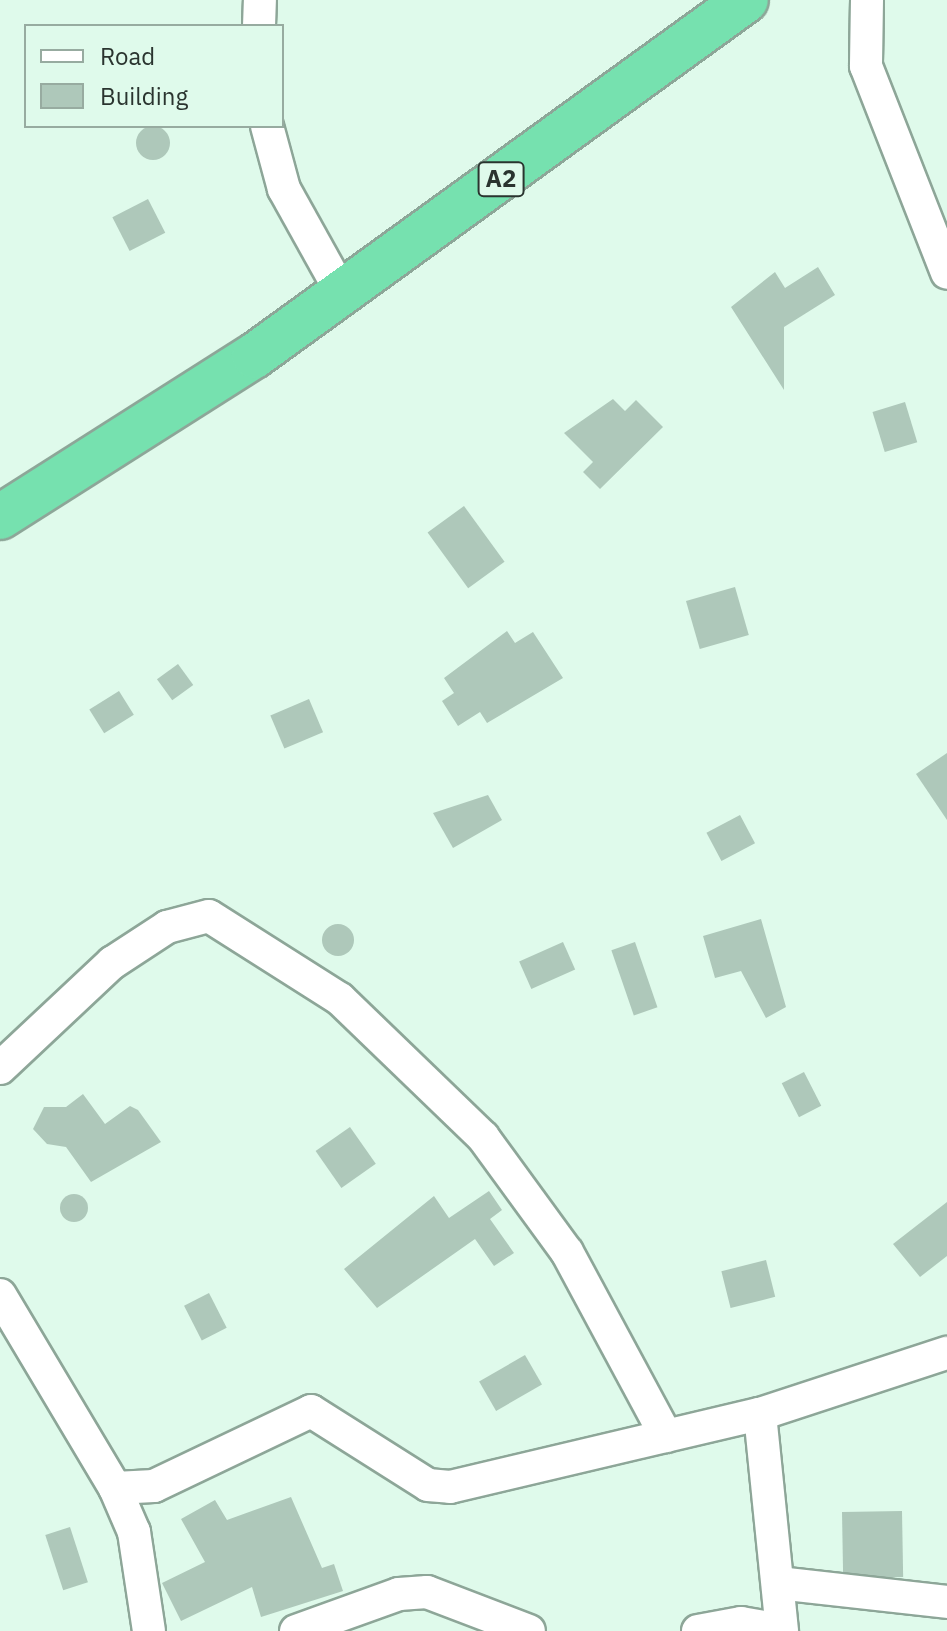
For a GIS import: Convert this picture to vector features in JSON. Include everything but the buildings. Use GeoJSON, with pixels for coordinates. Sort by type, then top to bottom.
{"type":"FeatureCollection","features":[{"type":"Feature","properties":{"kind":"highway","name":"A2"},"geometry":{"type":"LineString","coordinates":[[0,517],[254,356],[343,295],[746,0]]}},
{"type":"Feature","properties":{"kind":"highway","name":"A2"},"geometry":{"type":"LineString","coordinates":[[0,544],[132,456],[254,356]]}},
{"type":"Feature","properties":{"kind":"street"},"geometry":{"type":"LineString","coordinates":[[259,24],[260,0]]}},
{"type":"Feature","properties":{"kind":"street"},"geometry":{"type":"LineString","coordinates":[[867,0],[866,66],[947,273]]}},
{"type":"Feature","properties":{"kind":"street"},"geometry":{"type":"LineString","coordinates":[[268,128],[284,189],[343,295]]}},
{"type":"Feature","properties":{"kind":"street"},"geometry":{"type":"LineString","coordinates":[[0,1068],[112,963],[167,927],[209,916],[340,999],[483,1137],[567,1252],[666,1436]]}},
{"type":"Feature","properties":{"kind":"street"},"geometry":{"type":"LineString","coordinates":[[0,1295],[115,1488],[134,1532],[149,1631]]}},
{"type":"Feature","properties":{"kind":"street"},"geometry":{"type":"LineString","coordinates":[[115,1488],[154,1486],[311,1411],[440,1488],[760,1414],[947,1353]]}},
{"type":"Feature","properties":{"kind":"street"},"geometry":{"type":"LineString","coordinates":[[698,1631],[741,1623],[782,1630],[760,1414]]}},
{"type":"Feature","properties":{"kind":"street"},"geometry":{"type":"LineString","coordinates":[[778,1583],[947,1602]]}},
{"type":"Feature","properties":{"kind":"street"},"geometry":{"type":"LineString","coordinates":[[296,1631],[418,1592],[529,1631]]}}]}
